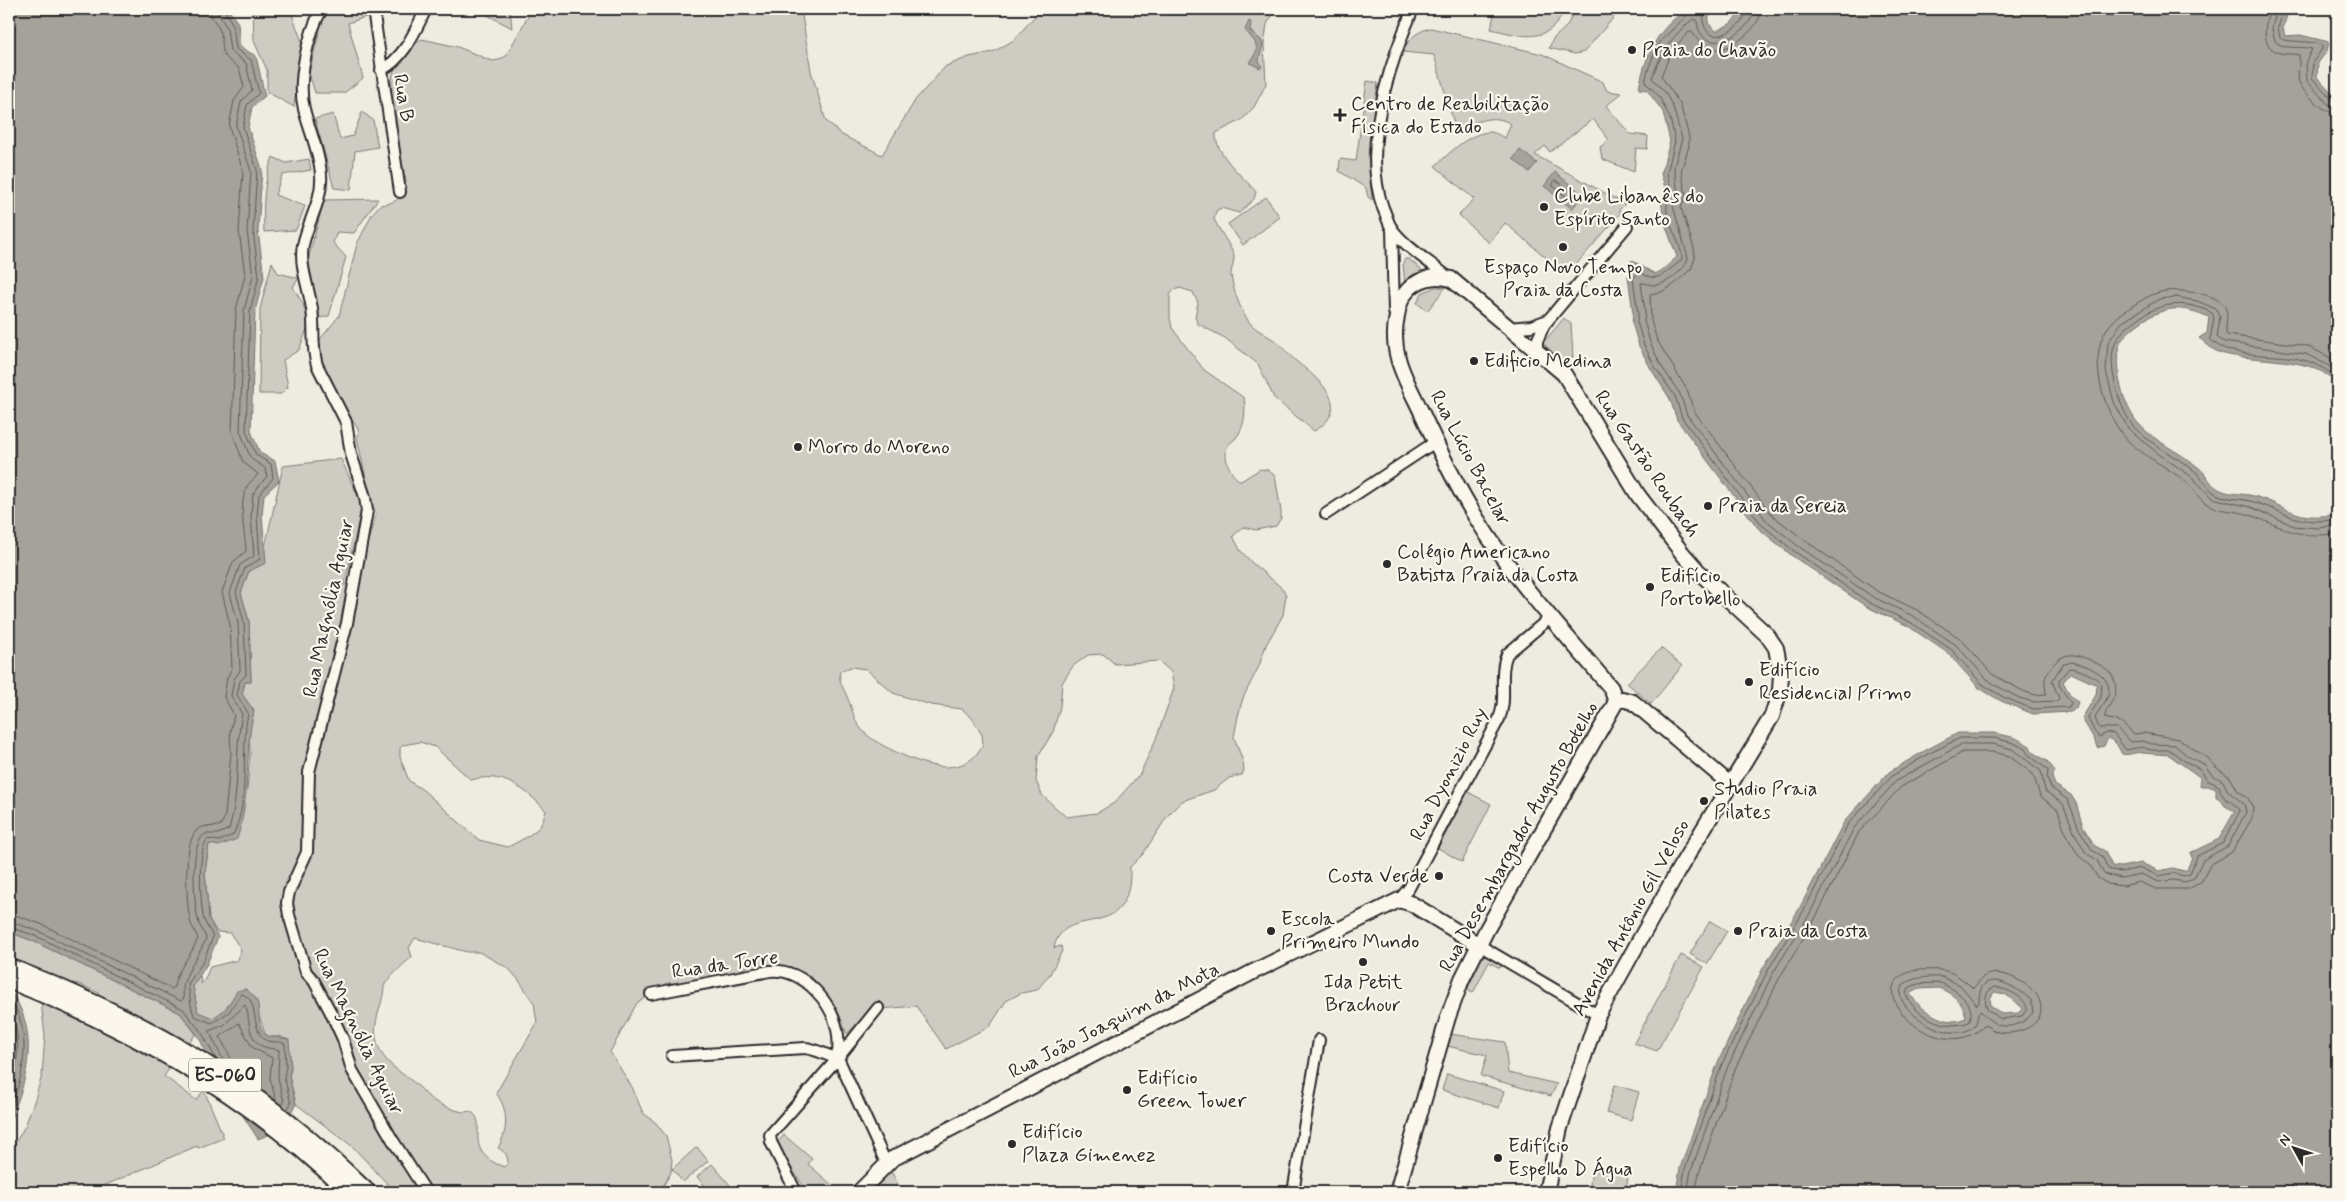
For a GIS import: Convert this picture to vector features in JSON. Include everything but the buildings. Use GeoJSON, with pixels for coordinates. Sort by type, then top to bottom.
{"type":"FeatureCollection","features":[{"type":"Feature","properties":{"kind":"main road","name":"ES-060"},"geometry":{"type":"LineString","coordinates":[[9,967],[110,1009],[204,1061],[291,1124],[367,1192]]}},
{"type":"Feature","properties":{"kind":"main road","name":"ES-060"},"geometry":{"type":"LineString","coordinates":[[9,980],[105,1021],[197,1072],[276,1128],[348,1192]]}},
{"type":"Feature","properties":{"kind":"street","name":"Rua Magnólia Aguiar"},"geometry":{"type":"LineString","coordinates":[[322,9],[313,27],[301,88],[303,106],[322,174],[321,191],[303,246],[303,261],[312,313],[314,356],[346,422],[352,454],[365,497],[367,511],[347,623],[309,772],[308,852],[290,892],[287,903],[288,915],[306,972],[314,981],[330,1011],[343,1039],[352,1070],[392,1139],[426,1192]]}},
{"type":"Feature","properties":{"kind":"street","name":"Rua B"},"geometry":{"type":"LineString","coordinates":[[373,9],[400,192]]}},
{"type":"Feature","properties":{"kind":"street"},"geometry":{"type":"LineString","coordinates":[[381,70],[391,66],[398,58],[426,9]]}},
{"type":"Feature","properties":{"kind":"street"},"geometry":{"type":"LineString","coordinates":[[1392,228],[1377,191],[1375,170],[1378,135],[1382,101],[1389,70],[1413,9]]}},
{"type":"Feature","properties":{"kind":"street"},"geometry":{"type":"LineString","coordinates":[[1537,351],[1539,335],[1548,320],[1627,226]]}},
{"type":"Feature","properties":{"kind":"street","name":"Rua Gastão Roubach"},"geometry":{"type":"LineString","coordinates":[[1392,228],[1537,351],[1567,379],[1630,482],[1683,554],[1767,635],[1776,648],[1781,675],[1777,704],[1772,716],[1731,785]]}},
{"type":"Feature","properties":{"kind":"street","name":"Rua Lúcio Bacelar"},"geometry":{"type":"LineString","coordinates":[[1392,228],[1394,337],[1398,362],[1435,442],[1477,520],[1512,569],[1610,688],[1616,702]]}},
{"type":"Feature","properties":{"kind":"street"},"geometry":{"type":"LineString","coordinates":[[1394,326],[1402,299],[1414,285],[1432,277],[1451,279]]}},
{"type":"Feature","properties":{"kind":"street"},"geometry":{"type":"LineString","coordinates":[[1509,328],[1531,326],[1548,320]]}},
{"type":"Feature","properties":{"kind":"street"},"geometry":{"type":"LineString","coordinates":[[1326,514],[1435,442]]}},
{"type":"Feature","properties":{"kind":"street","name":"Rua Dyonizio Ruy"},"geometry":{"type":"LineString","coordinates":[[1398,900],[1410,888],[1499,719],[1504,705],[1504,663],[1507,654],[1551,617]]}},
{"type":"Feature","properties":{"kind":"street"},"geometry":{"type":"LineString","coordinates":[[1616,702],[1622,699],[1633,702],[1731,785]]}},
{"type":"Feature","properties":{"kind":"street","name":"Rua Desembargador Augusto Botelho"},"geometry":{"type":"LineString","coordinates":[[1397,1192],[1448,1017],[1462,979],[1479,945],[1616,702]]}},
{"type":"Feature","properties":{"kind":"street","name":"Avenida Antônio Gil Veloso"},"geometry":{"type":"LineString","coordinates":[[1546,1192],[1560,1128],[1598,1015],[1679,869],[1731,785]]}},
{"type":"Feature","properties":{"kind":"street"},"geometry":{"type":"LineString","coordinates":[[1398,900],[1412,904],[1598,1015]]}},
{"type":"Feature","properties":{"kind":"street","name":"Rua João Joaquim da Mota"},"geometry":{"type":"LineString","coordinates":[[859,1192],[886,1163],[1003,1100],[1290,953],[1398,900]]}},
{"type":"Feature","properties":{"kind":"street","name":"Rua da Torre"},"geometry":{"type":"LineString","coordinates":[[651,994],[770,971],[794,975],[810,985],[829,1009],[838,1033],[838,1058]]}},
{"type":"Feature","properties":{"kind":"street"},"geometry":{"type":"LineString","coordinates":[[796,1192],[771,1142],[770,1135],[838,1058],[878,1008]]}},
{"type":"Feature","properties":{"kind":"street"},"geometry":{"type":"LineString","coordinates":[[1293,1192],[1319,1040]]}},
{"type":"Feature","properties":{"kind":"street"},"geometry":{"type":"LineString","coordinates":[[672,1056],[805,1048],[814,1049],[828,1057],[838,1058]]}},
{"type":"Feature","properties":{"kind":"street"},"geometry":{"type":"LineString","coordinates":[[838,1058],[886,1163]]}},
{"type":"Feature","properties":{"kind":"shaded area"},"geometry":{"type":"Polygon","coordinates":[[[253,9],[290,9],[302,42],[294,107],[267,92],[267,70],[254,41],[253,9]]]}},
{"type":"Feature","properties":{"kind":"shaded area"},"geometry":{"type":"Polygon","coordinates":[[[328,9],[374,9],[375,14],[348,23],[363,78],[344,93],[315,93],[309,73],[323,16],[328,9]]]}},
{"type":"Feature","properties":{"kind":"shaded area"},"geometry":{"type":"Polygon","coordinates":[[[476,9],[510,9],[512,28],[476,9]]]}},
{"type":"Feature","properties":{"kind":"shaded area"},"geometry":{"type":"Polygon","coordinates":[[[532,9],[801,9],[811,71],[826,121],[842,135],[882,155],[916,99],[946,66],[969,57],[993,52],[1014,40],[1041,9],[1276,9],[1267,24],[1264,45],[1266,84],[1254,107],[1242,120],[1216,133],[1220,149],[1225,157],[1256,192],[1254,199],[1239,213],[1221,208],[1216,211],[1214,219],[1233,253],[1232,280],[1239,303],[1247,319],[1256,328],[1277,342],[1293,359],[1314,376],[1329,394],[1332,403],[1332,412],[1326,422],[1314,431],[1274,398],[1258,364],[1225,338],[1198,324],[1195,317],[1198,303],[1193,292],[1180,288],[1174,290],[1170,295],[1172,328],[1204,370],[1244,398],[1245,414],[1243,425],[1226,451],[1229,467],[1234,476],[1241,481],[1260,469],[1268,470],[1275,476],[1281,511],[1281,518],[1276,526],[1256,530],[1243,527],[1233,536],[1240,550],[1252,563],[1283,589],[1286,595],[1283,615],[1266,645],[1259,666],[1243,698],[1238,716],[1234,737],[1243,762],[1244,770],[1242,775],[1229,778],[1214,790],[1182,801],[1168,815],[1143,854],[1130,867],[1128,892],[1120,907],[1109,916],[1070,926],[1060,934],[1054,948],[1061,946],[1062,951],[1050,974],[1037,990],[1021,993],[1006,1001],[990,1026],[946,1049],[916,1006],[870,1010],[847,1034],[838,1012],[811,981],[796,969],[752,965],[723,977],[682,983],[667,983],[637,1003],[610,1052],[632,1087],[643,1113],[655,1122],[666,1136],[672,1160],[671,1172],[660,1192],[395,1192],[352,1146],[296,1104],[289,1076],[291,1068],[281,1036],[267,1035],[257,1013],[249,1003],[237,991],[221,1013],[213,1018],[198,1013],[193,986],[200,976],[201,984],[210,967],[238,960],[241,949],[230,933],[217,932],[209,919],[205,873],[209,844],[247,791],[250,753],[249,734],[254,711],[242,694],[245,682],[251,682],[249,621],[241,593],[249,571],[261,565],[283,466],[341,459],[362,505],[345,583],[336,582],[345,585],[352,583],[362,572],[365,543],[369,538],[376,513],[371,501],[357,438],[359,431],[319,364],[318,342],[339,316],[357,244],[372,214],[380,205],[391,203],[398,199],[405,187],[406,181],[393,108],[392,80],[394,70],[406,53],[422,39],[458,47],[492,61],[506,56],[532,9]],[[1103,654],[1088,655],[1073,666],[1062,683],[1060,707],[1053,732],[1038,756],[1036,781],[1042,795],[1066,817],[1097,813],[1114,803],[1140,774],[1156,739],[1174,688],[1171,672],[1159,661],[1115,664],[1103,654]],[[851,667],[840,671],[841,682],[859,727],[879,743],[926,764],[947,767],[957,766],[966,762],[975,756],[983,744],[982,735],[972,718],[962,709],[931,705],[893,693],[866,669],[851,667]],[[420,742],[403,745],[400,748],[400,757],[409,781],[423,790],[479,840],[508,847],[527,837],[540,827],[546,811],[521,789],[503,780],[493,778],[471,780],[435,747],[420,742]],[[415,938],[409,948],[412,957],[394,973],[384,987],[376,1028],[377,1042],[380,1050],[392,1066],[432,1099],[452,1109],[473,1113],[477,1118],[479,1146],[483,1154],[491,1161],[504,1167],[508,1163],[507,1156],[498,1148],[504,1135],[506,1120],[503,1106],[496,1093],[537,1023],[534,1003],[508,968],[479,952],[467,952],[415,938]]]}},
{"type":"Feature","properties":{"kind":"shaded area"},"geometry":{"type":"Polygon","coordinates":[[[1495,9],[1565,9],[1551,29],[1534,36],[1524,36],[1491,29],[1495,9]]]}},
{"type":"Feature","properties":{"kind":"shaded area"},"geometry":{"type":"Polygon","coordinates":[[[1575,9],[1621,9],[1584,52],[1575,54],[1549,48],[1553,39],[1567,26],[1575,9]]]}},
{"type":"Feature","properties":{"kind":"shaded area"},"geometry":{"type":"Polygon","coordinates":[[[1431,28],[1542,54],[1603,82],[1607,91],[1622,93],[1606,106],[1630,134],[1648,136],[1647,149],[1636,148],[1634,172],[1602,159],[1600,147],[1609,140],[1593,119],[1550,152],[1545,146],[1535,155],[1625,204],[1619,210],[1621,213],[1567,275],[1505,223],[1489,243],[1459,215],[1474,199],[1435,166],[1460,144],[1474,136],[1490,132],[1505,138],[1511,124],[1497,119],[1490,119],[1456,130],[1434,55],[1403,52],[1414,36],[1421,31],[1431,28]]]}},
{"type":"Feature","properties":{"kind":"shaded area"},"geometry":{"type":"Polygon","coordinates":[[[1367,81],[1378,83],[1368,156],[1372,200],[1368,197],[1366,188],[1339,171],[1340,159],[1356,161],[1367,81]]]}},
{"type":"Feature","properties":{"kind":"shaded area"},"geometry":{"type":"Polygon","coordinates":[[[362,112],[373,120],[378,147],[355,151],[351,190],[334,188],[315,119],[333,114],[340,139],[353,136],[362,112]]]}},
{"type":"Feature","properties":{"kind":"shaded area"},"geometry":{"type":"Polygon","coordinates":[[[273,157],[286,163],[309,159],[311,170],[282,175],[275,195],[305,206],[296,230],[264,232],[264,194],[273,157]]]}},
{"type":"Feature","properties":{"kind":"shaded area"},"geometry":{"type":"Polygon","coordinates":[[[1266,197],[1280,217],[1243,245],[1228,224],[1266,197]]]}},
{"type":"Feature","properties":{"kind":"shaded area"},"geometry":{"type":"Polygon","coordinates":[[[378,199],[354,233],[337,232],[333,243],[346,257],[329,316],[320,318],[308,260],[324,200],[378,199]]]}},
{"type":"Feature","properties":{"kind":"shaded area"},"geometry":{"type":"Polygon","coordinates":[[[1405,259],[1409,259],[1424,272],[1415,276],[1405,286],[1403,263],[1405,259]]]}},
{"type":"Feature","properties":{"kind":"shaded area"},"geometry":{"type":"Polygon","coordinates":[[[272,262],[278,273],[299,278],[293,287],[303,304],[309,324],[299,350],[283,360],[288,387],[281,394],[259,394],[260,309],[272,262]]]}},
{"type":"Feature","properties":{"kind":"shaded area"},"geometry":{"type":"Polygon","coordinates":[[[1435,287],[1446,287],[1427,311],[1417,303],[1422,293],[1435,287]]]}},
{"type":"Feature","properties":{"kind":"shaded area"},"geometry":{"type":"Polygon","coordinates":[[[1564,318],[1571,324],[1573,357],[1563,362],[1543,343],[1564,318]]]}},
{"type":"Feature","properties":{"kind":"shaded area"},"geometry":{"type":"Polygon","coordinates":[[[1661,648],[1682,666],[1651,704],[1627,683],[1661,648]]]}},
{"type":"Feature","properties":{"kind":"shaded area"},"geometry":{"type":"Polygon","coordinates":[[[1468,792],[1491,804],[1462,862],[1438,848],[1468,792]]]}},
{"type":"Feature","properties":{"kind":"shaded area"},"geometry":{"type":"Polygon","coordinates":[[[1710,921],[1727,931],[1707,964],[1690,954],[1710,921]]]}},
{"type":"Feature","properties":{"kind":"shaded area"},"geometry":{"type":"Polygon","coordinates":[[[9,932],[33,941],[180,1013],[196,1034],[164,1076],[196,1100],[204,1090],[224,1138],[198,1148],[197,1146],[89,1192],[9,1192],[9,1154],[25,1126],[35,1099],[42,1075],[45,1036],[40,993],[9,962],[9,932]],[[76,983],[63,1013],[85,1023],[99,993],[76,983]]]}},
{"type":"Feature","properties":{"kind":"shaded area"},"geometry":{"type":"Polygon","coordinates":[[[1484,953],[1503,963],[1500,968],[1489,962],[1473,993],[1467,990],[1484,953]]]}},
{"type":"Feature","properties":{"kind":"shaded area"},"geometry":{"type":"Polygon","coordinates":[[[1681,955],[1704,967],[1657,1051],[1634,1043],[1681,955]]]}},
{"type":"Feature","properties":{"kind":"shaded area"},"geometry":{"type":"Polygon","coordinates":[[[1450,1034],[1505,1042],[1508,1073],[1557,1084],[1551,1096],[1481,1076],[1487,1055],[1447,1046],[1450,1034]]]}},
{"type":"Feature","properties":{"kind":"shaded area"},"geometry":{"type":"Polygon","coordinates":[[[1447,1074],[1504,1091],[1499,1108],[1442,1090],[1447,1074]]]}},
{"type":"Feature","properties":{"kind":"shaded area"},"geometry":{"type":"Polygon","coordinates":[[[1614,1085],[1639,1092],[1631,1120],[1606,1113],[1614,1085]]]}},
{"type":"Feature","properties":{"kind":"shaded area"},"geometry":{"type":"Polygon","coordinates":[[[784,1135],[812,1159],[808,1164],[840,1192],[807,1192],[776,1144],[784,1135]]]}},
{"type":"Feature","properties":{"kind":"shaded area"},"geometry":{"type":"Polygon","coordinates":[[[697,1147],[708,1161],[683,1182],[672,1169],[697,1147]]]}},
{"type":"Feature","properties":{"kind":"shaded area"},"geometry":{"type":"Polygon","coordinates":[[[712,1164],[730,1185],[721,1192],[710,1192],[697,1177],[712,1164]]]}},
{"type":"Feature","properties":{"kind":"shaded area"},"geometry":{"type":"Polygon","coordinates":[[[1592,1170],[1628,1175],[1626,1192],[1589,1192],[1592,1170]]]}},
{"type":"Feature","properties":{"kind":"shaded area"},"geometry":{"type":"Polygon","coordinates":[[[891,1171],[902,1192],[871,1192],[891,1171]]]}},
{"type":"Feature","properties":{"kind":"water"},"geometry":{"type":"Polygon","coordinates":[[[9,9],[228,9],[238,23],[240,47],[256,56],[265,96],[252,107],[248,127],[262,169],[258,231],[264,277],[255,311],[251,431],[260,453],[275,461],[279,481],[264,495],[262,515],[266,563],[249,571],[241,593],[249,621],[251,682],[245,682],[242,694],[254,711],[249,743],[244,807],[237,839],[219,846],[209,844],[205,873],[209,919],[218,937],[207,964],[193,986],[198,1012],[213,1018],[226,1009],[237,991],[246,989],[257,1001],[263,1032],[268,1036],[289,1040],[291,1068],[289,1076],[296,1104],[281,1130],[258,1139],[223,1085],[198,1036],[180,1013],[33,941],[9,932],[9,9]]]}},
{"type":"Feature","properties":{"kind":"water"},"geometry":{"type":"Polygon","coordinates":[[[1690,9],[1710,9],[1708,23],[1716,31],[1730,24],[1744,9],[2289,9],[2283,28],[2285,36],[2300,35],[2329,42],[2327,51],[2318,63],[2317,77],[2337,98],[2337,386],[2328,376],[2316,369],[2301,364],[2234,356],[2212,349],[2199,338],[2207,333],[2209,317],[2183,309],[2161,312],[2132,328],[2119,347],[2117,365],[2124,397],[2138,423],[2152,436],[2199,468],[2217,488],[2230,493],[2254,496],[2302,515],[2323,516],[2337,514],[2337,1192],[1676,1192],[1680,1168],[1718,1062],[1763,968],[1799,909],[1844,822],[1889,772],[1958,733],[1995,733],[2016,738],[2030,746],[2032,752],[2047,761],[2055,771],[2052,777],[2055,785],[2071,795],[2076,803],[2083,827],[2095,846],[2105,851],[2112,866],[2121,867],[2141,863],[2159,871],[2173,868],[2187,870],[2192,857],[2190,853],[2219,839],[2235,811],[2225,806],[2220,799],[2216,798],[2216,789],[2200,786],[2201,778],[2169,755],[2122,754],[2116,743],[2108,738],[2104,746],[2097,748],[2082,718],[2096,695],[2097,685],[2071,673],[2063,682],[2071,696],[2078,702],[2076,708],[2071,712],[2033,714],[2001,701],[1979,688],[1949,654],[1908,626],[1867,607],[1791,555],[1758,528],[1677,420],[1670,399],[1639,346],[1632,323],[1633,313],[1628,276],[1635,267],[1631,260],[1655,274],[1677,257],[1665,224],[1661,201],[1667,194],[1661,174],[1670,141],[1663,112],[1647,90],[1639,89],[1649,54],[1662,32],[1679,15],[1690,9]],[[1939,988],[1919,989],[1910,993],[1917,1003],[1935,1016],[1948,1021],[1966,1018],[1963,1007],[1957,999],[1939,988]],[[1994,992],[1990,999],[1991,1006],[2002,1014],[2018,1013],[2023,1008],[2005,994],[1994,992]]]}},
{"type":"Feature","properties":{"kind":"water"},"geometry":{"type":"Polygon","coordinates":[[[1249,21],[1251,22],[1250,31],[1263,44],[1259,60],[1262,67],[1260,68],[1250,63],[1257,50],[1255,42],[1245,30],[1249,21]]]}},
{"type":"Feature","properties":{"kind":"water"},"geometry":{"type":"Polygon","coordinates":[[[1520,150],[1537,163],[1529,172],[1513,159],[1520,150]]]}},
{"type":"Feature","properties":{"kind":"water"},"geometry":{"type":"Polygon","coordinates":[[[1555,172],[1583,195],[1572,209],[1544,186],[1555,172]]]}},
{"type":"Feature","properties":{"kind":"water"},"geometry":{"type":"Polygon","coordinates":[[[9,989],[19,1005],[25,1021],[28,1055],[22,1089],[9,1122],[9,989]]]}},
{"type":"Feature","properties":{"kind":"place","name":"Praia do Chavão"},"geometry":{"type":"Point","coordinates":[1632,50]}},
{"type":"Feature","properties":{"kind":"place","name":"Centro de Reabilitação Física do Estado"},"geometry":{"type":"Point","coordinates":[1340,115]}},
{"type":"Feature","properties":{"kind":"place","name":"Clube Libanês do Espírito Santo"},"geometry":{"type":"Point","coordinates":[1544,207]}},
{"type":"Feature","properties":{"kind":"place","name":"Espaço Novo Tempo Praia da Costa"},"geometry":{"type":"Point","coordinates":[1563,247]}},
{"type":"Feature","properties":{"kind":"place","name":"Edificio Medina"},"geometry":{"type":"Point","coordinates":[1474,361]}},
{"type":"Feature","properties":{"kind":"place","name":"Morro do Moreno"},"geometry":{"type":"Point","coordinates":[798,447]}},
{"type":"Feature","properties":{"kind":"place","name":"Praia da Sereia"},"geometry":{"type":"Point","coordinates":[1708,506]}},
{"type":"Feature","properties":{"kind":"place","name":"Colégio Americano Batista Praia da Costa"},"geometry":{"type":"Point","coordinates":[1387,564]}},
{"type":"Feature","properties":{"kind":"place","name":"Edifício Portobello"},"geometry":{"type":"Point","coordinates":[1650,587]}},
{"type":"Feature","properties":{"kind":"place","name":"Edifício Residencial Primo"},"geometry":{"type":"Point","coordinates":[1749,682]}},
{"type":"Feature","properties":{"kind":"place","name":"Studio Praia Pilates"},"geometry":{"type":"Point","coordinates":[1704,801]}},
{"type":"Feature","properties":{"kind":"place","name":"Costa Verde"},"geometry":{"type":"Point","coordinates":[1439,876]}},
{"type":"Feature","properties":{"kind":"place","name":"Escola Primeiro Mundo"},"geometry":{"type":"Point","coordinates":[1271,931]}},
{"type":"Feature","properties":{"kind":"place","name":"Praia da Costa"},"geometry":{"type":"Point","coordinates":[1738,931]}},
{"type":"Feature","properties":{"kind":"place","name":"Ida Petit Brachour"},"geometry":{"type":"Point","coordinates":[1363,962]}},
{"type":"Feature","properties":{"kind":"place","name":"Edifício Green Tower"},"geometry":{"type":"Point","coordinates":[1127,1090]}},
{"type":"Feature","properties":{"kind":"place","name":"Edifício Plaza Gimenez"},"geometry":{"type":"Point","coordinates":[1012,1144]}},
{"type":"Feature","properties":{"kind":"place","name":"Edifício Espelho D Água"},"geometry":{"type":"Point","coordinates":[1498,1158]}}]}
